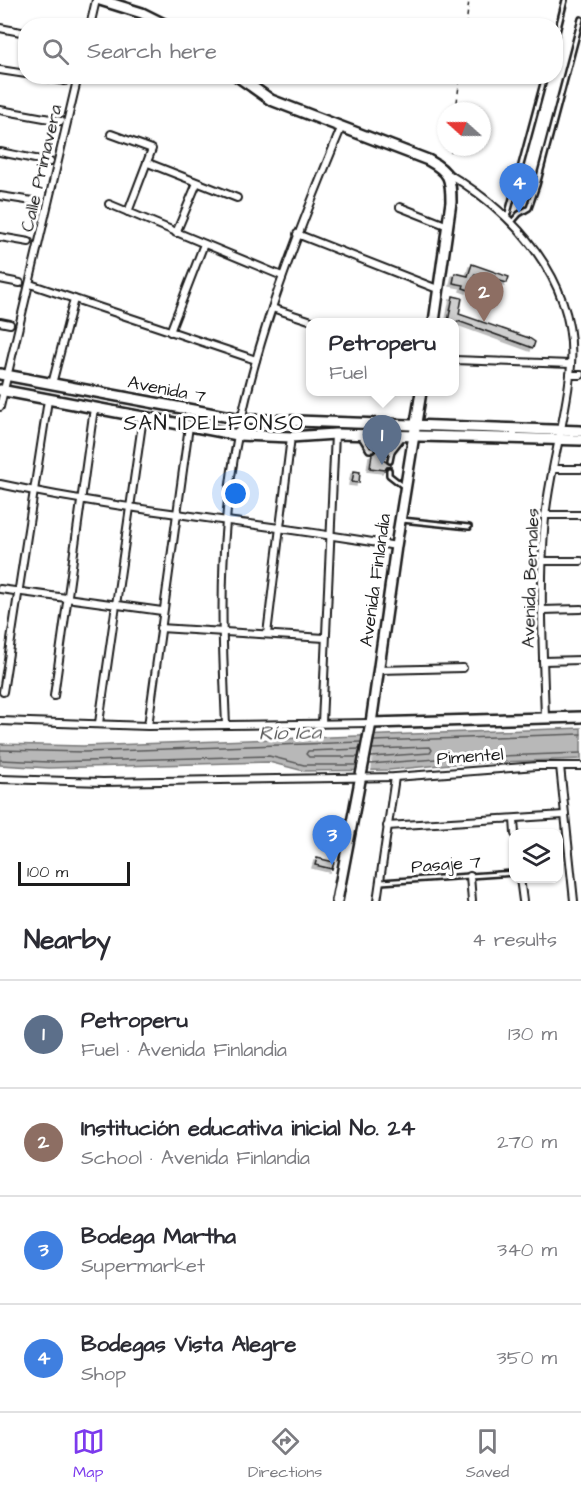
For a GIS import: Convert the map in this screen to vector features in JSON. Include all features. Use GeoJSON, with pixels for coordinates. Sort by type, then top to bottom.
{"type":"FeatureCollection","features":[{"type":"Feature","properties":{"kind":"street"},"geometry":{"type":"LineString","coordinates":[[92,18],[98,0],[152,18]]}},
{"type":"Feature","properties":{"kind":"street"},"geometry":{"type":"LineString","coordinates":[[0,28],[18,31]]}},
{"type":"Feature","properties":{"kind":"street"},"geometry":{"type":"LineString","coordinates":[[0,70],[18,73]]}},
{"type":"Feature","properties":{"kind":"street","name":"Calle Primavera"},"geometry":{"type":"LineString","coordinates":[[0,407],[3,375],[30,284],[76,84]]}},
{"type":"Feature","properties":{"kind":"street"},"geometry":{"type":"LineString","coordinates":[[248,84],[271,100],[428,160],[442,167],[447,173],[451,187],[448,226],[435,318]]}},
{"type":"Feature","properties":{"kind":"street"},"geometry":{"type":"LineString","coordinates":[[0,110],[60,121]]}},
{"type":"Feature","properties":{"kind":"street"},"geometry":{"type":"LineString","coordinates":[[226,725],[222,632],[226,521],[241,419],[256,360],[282,276],[342,126]]}},
{"type":"Feature","properties":{"kind":"street"},"geometry":{"type":"LineString","coordinates":[[111,134],[151,148],[148,163],[128,212]]}},
{"type":"Feature","properties":{"kind":"street"},"geometry":{"type":"LineString","coordinates":[[0,152],[50,162]]}},
{"type":"Feature","properties":{"kind":"street"},"geometry":{"type":"LineString","coordinates":[[148,163],[237,198]]}},
{"type":"Feature","properties":{"kind":"street","name":"Avenida Bernales"},"geometry":{"type":"LineString","coordinates":[[447,173],[475,190],[512,222],[533,248],[559,288],[566,315],[570,375],[545,515],[542,561],[545,718]]}},
{"type":"Feature","properties":{"kind":"street"},"geometry":{"type":"LineString","coordinates":[[176,233],[197,183]]}},
{"type":"Feature","properties":{"kind":"street"},"geometry":{"type":"LineString","coordinates":[[0,196],[39,202]]}},
{"type":"Feature","properties":{"kind":"street"},"geometry":{"type":"LineString","coordinates":[[109,204],[282,276]]}},
{"type":"Feature","properties":{"kind":"street"},"geometry":{"type":"LineString","coordinates":[[400,207],[448,226]]}},
{"type":"Feature","properties":{"kind":"street"},"geometry":{"type":"LineString","coordinates":[[297,234],[440,290]]}},
{"type":"Feature","properties":{"kind":"street"},"geometry":{"type":"LineString","coordinates":[[0,237],[29,242]]}},
{"type":"Feature","properties":{"kind":"street"},"geometry":{"type":"LineString","coordinates":[[170,332],[204,244]]}},
{"type":"Feature","properties":{"kind":"street"},"geometry":{"type":"LineString","coordinates":[[0,279],[20,283]]}},
{"type":"Feature","properties":{"kind":"street"},"geometry":{"type":"LineString","coordinates":[[30,284],[256,360]]}},
{"type":"Feature","properties":{"kind":"street"},"geometry":{"type":"LineString","coordinates":[[52,384],[74,299]]}},
{"type":"Feature","properties":{"kind":"street"},"geometry":{"type":"LineString","coordinates":[[272,308],[306,319]]}},
{"type":"Feature","properties":{"kind":"street"},"geometry":{"type":"LineString","coordinates":[[0,322],[10,324]]}},
{"type":"Feature","properties":{"kind":"street"},"geometry":{"type":"LineString","coordinates":[[459,360],[571,364]]}},
{"type":"Feature","properties":{"kind":"street","name":"Avenida 7"},"geometry":{"type":"LineString","coordinates":[[3,375],[241,419],[415,424],[560,436],[581,440]]}},
{"type":"Feature","properties":{"kind":"street"},"geometry":{"type":"LineString","coordinates":[[570,375],[581,375]]}},
{"type":"Feature","properties":{"kind":"street","name":"Avenida 7"},"geometry":{"type":"LineString","coordinates":[[2,391],[238,435],[291,437],[335,434],[560,436],[581,430]]}},
{"type":"Feature","properties":{"kind":"street","name":"Avenida Finlandia"},"geometry":{"type":"LineString","coordinates":[[337,901],[379,670],[405,488],[408,436],[415,424],[421,396]]}},
{"type":"Feature","properties":{"kind":"street"},"geometry":{"type":"LineString","coordinates":[[3,692],[48,400]]}},
{"type":"Feature","properties":{"kind":"street"},"geometry":{"type":"LineString","coordinates":[[54,696],[94,408]]}},
{"type":"Feature","properties":{"kind":"street"},"geometry":{"type":"LineString","coordinates":[[99,723],[143,417]]}},
{"type":"Feature","properties":{"kind":"street"},"geometry":{"type":"LineString","coordinates":[[148,726],[189,426]]}},
{"type":"Feature","properties":{"kind":"street"},"geometry":{"type":"LineString","coordinates":[[322,723],[335,434]]}},
{"type":"Feature","properties":{"kind":"street"},"geometry":{"type":"LineString","coordinates":[[267,634],[291,437]]}},
{"type":"Feature","properties":{"kind":"street"},"geometry":{"type":"LineString","coordinates":[[554,469],[581,469]]}},
{"type":"Feature","properties":{"kind":"street"},"geometry":{"type":"LineString","coordinates":[[0,484],[81,500],[331,534],[396,546]]}},
{"type":"Feature","properties":{"kind":"street"},"geometry":{"type":"LineString","coordinates":[[545,515],[581,515]]}},
{"type":"Feature","properties":{"kind":"street"},"geometry":{"type":"LineString","coordinates":[[542,561],[581,561]]}},
{"type":"Feature","properties":{"kind":"street"},"geometry":{"type":"LineString","coordinates":[[0,589],[162,611]]}},
{"type":"Feature","properties":{"kind":"street"},"geometry":{"type":"LineString","coordinates":[[542,610],[581,609]]}},
{"type":"Feature","properties":{"kind":"street"},"geometry":{"type":"LineString","coordinates":[[160,628],[325,638]]}},
{"type":"Feature","properties":{"kind":"street"},"geometry":{"type":"LineString","coordinates":[[543,661],[581,660]]}},
{"type":"Feature","properties":{"kind":"street"},"geometry":{"type":"LineString","coordinates":[[379,670],[463,668]]}},
{"type":"Feature","properties":{"kind":"street"},"geometry":{"type":"LineString","coordinates":[[0,721],[148,726],[322,723],[370,727],[581,717]]}},
{"type":"Feature","properties":{"kind":"street"},"geometry":{"type":"LineString","coordinates":[[560,766],[574,901]]}},
{"type":"Feature","properties":{"kind":"street","name":"Pimentel"},"geometry":{"type":"LineString","coordinates":[[0,780],[103,782],[361,775],[395,777],[581,766]]}},
{"type":"Feature","properties":{"kind":"street"},"geometry":{"type":"LineString","coordinates":[[377,901],[395,777]]}},
{"type":"Feature","properties":{"kind":"street"},"geometry":{"type":"LineString","coordinates":[[387,826],[564,815]]}},
{"type":"Feature","properties":{"kind":"street"},"geometry":{"type":"LineString","coordinates":[[514,819],[515,829]]}},
{"type":"Feature","properties":{"kind":"street"},"geometry":{"type":"LineString","coordinates":[[470,876],[472,901]]}},
{"type":"Feature","properties":{"kind":"street"},"geometry":{"type":"LineString","coordinates":[[573,879],[581,879]]}},
{"type":"Feature","properties":{"kind":"street"},"geometry":{"type":"LineString","coordinates":[[521,883],[523,901]]}},
{"type":"Feature","properties":{"kind":"lane"},"geometry":{"type":"LineString","coordinates":[[560,18],[565,0]]}},
{"type":"Feature","properties":{"kind":"lane"},"geometry":{"type":"LineString","coordinates":[[563,82],[581,20]]}},
{"type":"Feature","properties":{"kind":"lane"},"geometry":{"type":"LineString","coordinates":[[507,217],[543,84]]}},
{"type":"Feature","properties":{"kind":"lane"},"geometry":{"type":"LineString","coordinates":[[512,222],[529,208],[562,84]]}},
{"type":"Feature","properties":{"kind":"lane"},"geometry":{"type":"LineString","coordinates":[[360,435],[369,450],[372,450]]}},
{"type":"Feature","properties":{"kind":"lane"},"geometry":{"type":"LineString","coordinates":[[390,461],[392,451],[408,436]]}},
{"type":"Feature","properties":{"kind":"lane"},"geometry":{"type":"LineString","coordinates":[[384,451],[392,451]]}},
{"type":"Feature","properties":{"kind":"lane"},"geometry":{"type":"LineString","coordinates":[[389,471],[389,475],[405,488]]}},
{"type":"Feature","properties":{"kind":"lane"},"geometry":{"type":"LineString","coordinates":[[400,520],[469,527]]}},
{"type":"Feature","properties":{"kind":"lane","name":"Pasaje 7"},"geometry":{"type":"LineString","coordinates":[[379,882],[509,873]]}},
{"type":"Feature","properties":{"kind":"path"},"geometry":{"type":"LineString","coordinates":[[467,18],[469,0]]}},
{"type":"Feature","properties":{"kind":"path"},"geometry":{"type":"LineString","coordinates":[[457,102],[459,84]]}},
{"type":"Feature","properties":{"kind":"water","name":"Río Ica"},"geometry":{"type":"Polygon","coordinates":[[[581,728],[581,759],[450,764],[389,770],[304,771],[269,762],[49,768],[0,765],[0,744],[83,746],[581,728]]]}},
{"type":"Feature","properties":{"kind":"pier"},"geometry":{"type":"Polygon","coordinates":[[[363,733],[375,733],[371,772],[358,771],[363,733]]]}},
{"type":"Feature","properties":{"kind":"building"},"geometry":{"type":"Polygon","coordinates":[[[472,264],[509,277],[507,283],[475,274],[469,290],[463,288],[464,285],[453,283],[455,273],[468,276],[472,264]]]}},
{"type":"Feature","properties":{"kind":"building"},"geometry":{"type":"Polygon","coordinates":[[[453,296],[462,298],[459,314],[535,342],[533,348],[459,321],[459,318],[449,318],[453,296]]]}},
{"type":"Feature","properties":{"kind":"building"},"geometry":{"type":"Polygon","coordinates":[[[375,447],[382,448],[380,452],[384,455],[383,460],[391,467],[385,470],[370,468],[372,454],[376,451],[375,447]]]}},
{"type":"Feature","properties":{"kind":"building"},"geometry":{"type":"Polygon","coordinates":[[[354,471],[360,472],[359,483],[352,482],[354,471]]]}},
{"type":"Feature","properties":{"kind":"building"},"geometry":{"type":"Polygon","coordinates":[[[321,829],[343,833],[342,841],[319,836],[321,829]]]}},
{"type":"Feature","properties":{"kind":"building"},"geometry":{"type":"Polygon","coordinates":[[[317,858],[334,862],[332,869],[315,865],[317,858]]]}},
{"type":"Feature","properties":{"kind":"place","name":"Bodegas Vista Alegre"},"geometry":{"type":"Point","coordinates":[519,213]}},
{"type":"Feature","properties":{"kind":"place","name":"Institución educativa inicial No. 24"},"geometry":{"type":"Point","coordinates":[484,322]}},
{"type":"Feature","properties":{"kind":"place","name":"Petroperu"},"geometry":{"type":"Point","coordinates":[382,465]}},
{"type":"Feature","properties":{"kind":"place","name":"Bodega Martha"},"geometry":{"type":"Point","coordinates":[332,865]}},
{"type":"Feature","properties":{"kind":"district","name":"SAN IDELFONSO"},"geometry":{"type":"Point","coordinates":[214,423]}}]}
